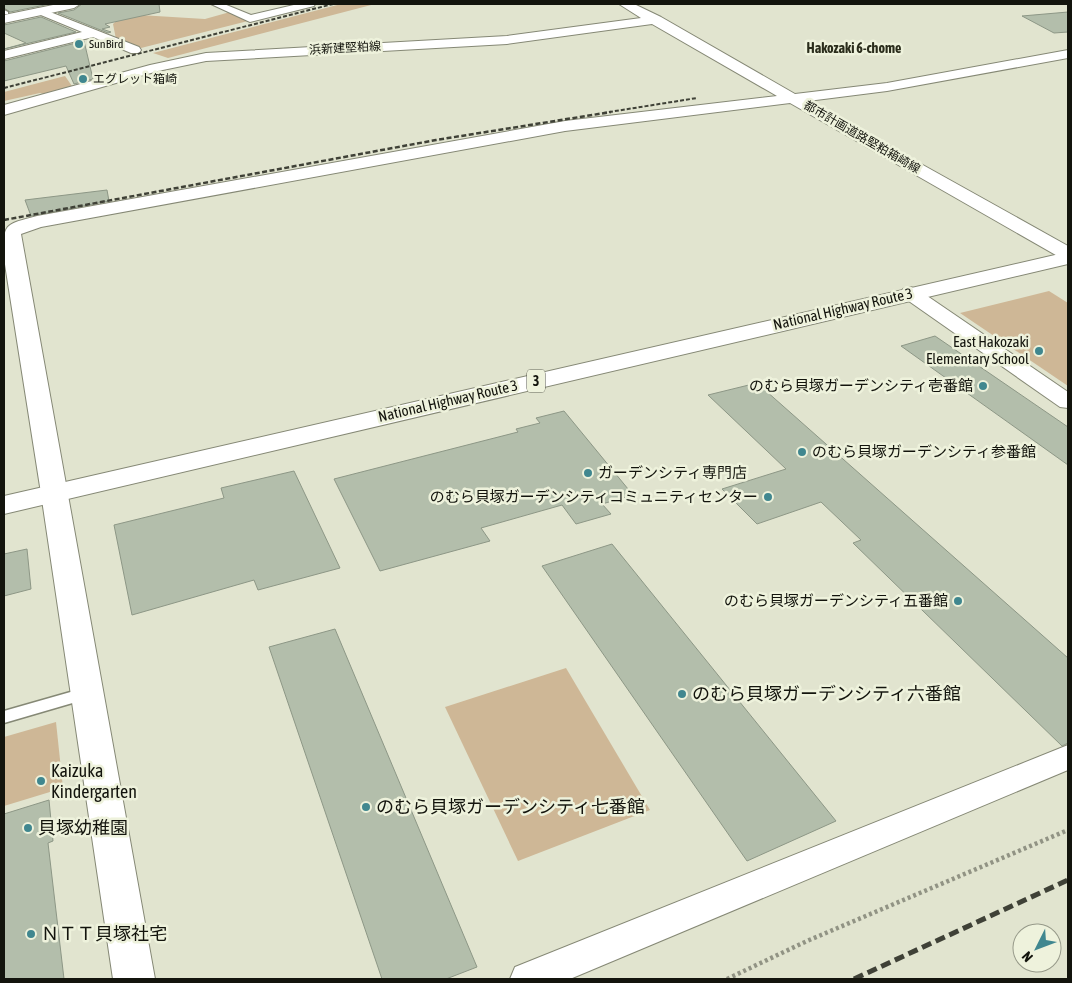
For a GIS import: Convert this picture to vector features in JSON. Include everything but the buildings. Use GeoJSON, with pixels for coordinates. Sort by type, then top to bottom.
{"type":"FeatureCollection","features":[{"type":"Feature","properties":{"kind":"main road"},"geometry":{"type":"LineString","coordinates":[[5,15],[40,11],[74,4]]}},
{"type":"Feature","properties":{"kind":"main road"},"geometry":{"type":"LineString","coordinates":[[625,4],[656,20]]}},
{"type":"Feature","properties":{"kind":"main road","name":"都市計画道路堅粕箱崎線"},"geometry":{"type":"LineString","coordinates":[[656,20],[1068,254]]}},
{"type":"Feature","properties":{"kind":"main road","name":"浜新建堅粕線"},"geometry":{"type":"LineString","coordinates":[[4,110],[43,101],[170,64],[206,57],[507,40],[656,20]]}},
{"type":"Feature","properties":{"kind":"main road"},"geometry":{"type":"LineString","coordinates":[[134,979],[55,493],[10,276],[9,230],[46,220],[541,130],[668,112],[908,84],[1064,57]]}},
{"type":"Feature","properties":{"kind":"main road","name":"National Highway Route 3"},"geometry":{"type":"LineString","coordinates":[[4,505],[910,293],[1068,258]]}},
{"type":"Feature","properties":{"kind":"street"},"geometry":{"type":"LineString","coordinates":[[216,4],[250,19],[310,4]]}},
{"type":"Feature","properties":{"kind":"street"},"geometry":{"type":"LineString","coordinates":[[40,11],[135,50]]}},
{"type":"Feature","properties":{"kind":"street"},"geometry":{"type":"LineString","coordinates":[[4,55],[94,33]]}},
{"type":"Feature","properties":{"kind":"street"},"geometry":{"type":"LineString","coordinates":[[910,293],[1068,402]]}},
{"type":"Feature","properties":{"kind":"street"},"geometry":{"type":"LineString","coordinates":[[528,979],[1068,757]]}},
{"type":"Feature","properties":{"kind":"lane"},"geometry":{"type":"LineString","coordinates":[[4,717],[88,693]]}},
{"type":"Feature","properties":{"kind":"path"},"geometry":{"type":"LineString","coordinates":[[727,979],[807,941],[1068,830]]}},
{"type":"Feature","properties":{"kind":"shaded area"},"geometry":{"type":"Polygon","coordinates":[[[341,4],[375,4],[168,58],[153,53],[341,4]]]}},
{"type":"Feature","properties":{"kind":"shaded area"},"geometry":{"type":"Polygon","coordinates":[[[230,12],[248,21],[141,48],[116,39],[113,24],[123,14],[205,19],[230,12]]]}},
{"type":"Feature","properties":{"kind":"shaded area"},"geometry":{"type":"Polygon","coordinates":[[[65,76],[74,89],[50,96],[40,93],[4,101],[4,92],[65,76]]]}},
{"type":"Feature","properties":{"kind":"shaded area","name":"East Hakozaki Elementary School"},"geometry":{"type":"Polygon","coordinates":[[[1049,291],[1068,303],[1068,386],[960,313],[1049,291]]]}},
{"type":"Feature","properties":{"kind":"shaded area"},"geometry":{"type":"Polygon","coordinates":[[[566,668],[650,810],[518,861],[445,707],[566,668]]]}},
{"type":"Feature","properties":{"kind":"shaded area"},"geometry":{"type":"Polygon","coordinates":[[[56,722],[63,788],[4,806],[4,737],[56,722]]]}},
{"type":"Feature","properties":{"kind":"railway"},"geometry":{"type":"LineString","coordinates":[[4,88],[333,4]]}},
{"type":"Feature","properties":{"kind":"railway"},"geometry":{"type":"LineString","coordinates":[[603,113],[697,98]]}},
{"type":"Feature","properties":{"kind":"railway"},"geometry":{"type":"LineString","coordinates":[[4,220],[436,140],[611,112]]}},
{"type":"Feature","properties":{"kind":"railway"},"geometry":{"type":"LineString","coordinates":[[854,979],[1068,880]]}},
{"type":"Feature","properties":{"kind":"place","name":"SunBird"},"geometry":{"type":"Point","coordinates":[79,44]}},
{"type":"Feature","properties":{"kind":"place","name":"エグレット箱崎"},"geometry":{"type":"Point","coordinates":[83,79]}},
{"type":"Feature","properties":{"kind":"place","name":"East Hakozaki Elementary School"},"geometry":{"type":"Point","coordinates":[1039,351]}},
{"type":"Feature","properties":{"kind":"place","name":"のむら貝塚ガーデンシティ壱番館"},"geometry":{"type":"Point","coordinates":[983,386]}},
{"type":"Feature","properties":{"kind":"place","name":"のむら貝塚ガーデンシティ参番館"},"geometry":{"type":"Point","coordinates":[802,452]}},
{"type":"Feature","properties":{"kind":"place","name":"ガーデンシティ専門店"},"geometry":{"type":"Point","coordinates":[588,473]}},
{"type":"Feature","properties":{"kind":"place","name":"のむら貝塚ガーデンシティコミュニティセンター"},"geometry":{"type":"Point","coordinates":[768,497]}},
{"type":"Feature","properties":{"kind":"place","name":"のむら貝塚ガーデンシティ五番館"},"geometry":{"type":"Point","coordinates":[958,601]}},
{"type":"Feature","properties":{"kind":"place","name":"のむら貝塚ガーデンシティ六番館"},"geometry":{"type":"Point","coordinates":[682,694]}},
{"type":"Feature","properties":{"kind":"place","name":"Kaizuka Kindergarten"},"geometry":{"type":"Point","coordinates":[41,781]}},
{"type":"Feature","properties":{"kind":"place","name":"のむら貝塚ガーデンシティ七番館"},"geometry":{"type":"Point","coordinates":[366,807]}},
{"type":"Feature","properties":{"kind":"place","name":"貝塚幼稚園"},"geometry":{"type":"Point","coordinates":[28,828]}},
{"type":"Feature","properties":{"kind":"place","name":"ＮＴＴ貝塚社宅"},"geometry":{"type":"Point","coordinates":[31,934]}},
{"type":"Feature","properties":{"kind":"district","name":"Hakozaki 6-chome"},"geometry":{"type":"Point","coordinates":[854,48]}}]}
